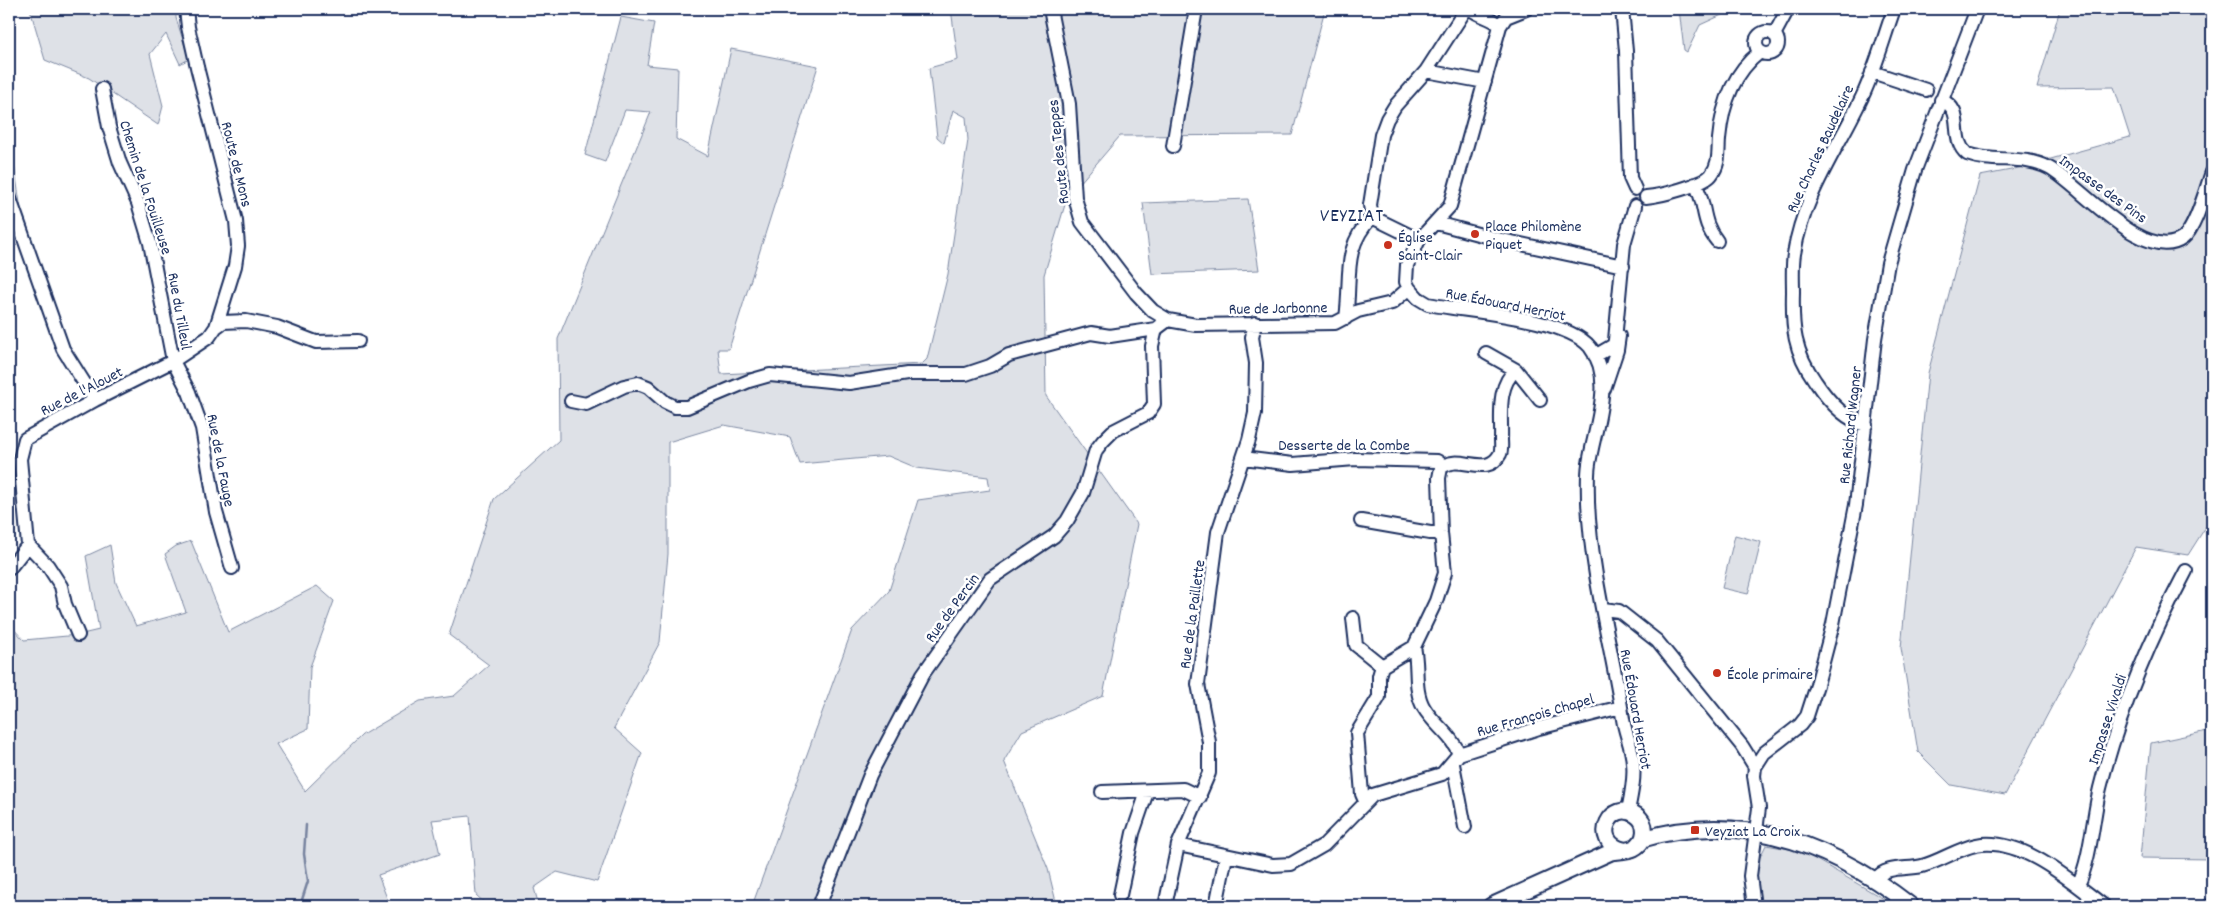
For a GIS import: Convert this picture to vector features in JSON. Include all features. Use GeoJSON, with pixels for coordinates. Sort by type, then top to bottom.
{"type":"FeatureCollection","features":[{"type":"Feature","properties":{"kind":"main road"},"geometry":{"type":"LineString","coordinates":[[1575,870],[1595,850],[1606,833],[1611,817],[1622,811],[1634,815],[1649,824],[1690,830],[1755,831],[1782,836],[1812,846],[1876,879],[1911,906]]}},
{"type":"Feature","properties":{"kind":"main road"},"geometry":{"type":"LineString","coordinates":[[1492,906],[1575,870],[1611,852],[1635,848],[1643,839],[1644,828],[1634,815]]}},
{"type":"Feature","properties":{"kind":"main road"},"geometry":{"type":"LineString","coordinates":[[1643,839],[1690,830]]}},
{"type":"Feature","properties":{"kind":"main road"},"geometry":{"type":"LineString","coordinates":[[1606,833],[1612,845],[1623,850]]}},
{"type":"Feature","properties":{"kind":"street","name":"Route de Mons"},"geometry":{"type":"LineString","coordinates":[[186,9],[197,67],[236,221],[238,246],[235,266],[216,327]]}},
{"type":"Feature","properties":{"kind":"street","name":"Route des Teppes"},"geometry":{"type":"LineString","coordinates":[[1050,9],[1069,104],[1076,198],[1082,222],[1136,293],[1153,311],[1168,320]]}},
{"type":"Feature","properties":{"kind":"street"},"geometry":{"type":"LineString","coordinates":[[1174,146],[1196,9]]}},
{"type":"Feature","properties":{"kind":"street"},"geometry":{"type":"LineString","coordinates":[[1372,217],[1370,205],[1381,135],[1387,119],[1395,106],[1426,71],[1466,9]]}},
{"type":"Feature","properties":{"kind":"street"},"geometry":{"type":"LineString","coordinates":[[1471,9],[1476,13],[1496,20],[1500,26]]}},
{"type":"Feature","properties":{"kind":"street"},"geometry":{"type":"LineString","coordinates":[[1409,288],[1406,282],[1407,265],[1419,240],[1450,206],[1500,26],[1506,17],[1526,9]]}},
{"type":"Feature","properties":{"kind":"street"},"geometry":{"type":"LineString","coordinates":[[1622,9],[1626,51],[1630,178],[1635,189]]}},
{"type":"Feature","properties":{"kind":"street"},"geometry":{"type":"LineString","coordinates":[[1646,197],[1695,184],[1710,176],[1718,160],[1721,119],[1728,92],[1750,60],[1760,52],[1756,44],[1759,36],[1768,32],[1774,35],[1788,9]]}},
{"type":"Feature","properties":{"kind":"street","name":"Rue Charles Baudelaire"},"geometry":{"type":"LineString","coordinates":[[1866,425],[1848,416],[1831,402],[1802,361],[1798,352],[1793,304],[1794,255],[1800,224],[1810,200],[1863,95],[1894,9]]}},
{"type":"Feature","properties":{"kind":"street","name":"Rue Richard Wagner"},"geometry":{"type":"LineString","coordinates":[[1755,767],[1764,753],[1800,725],[1811,704],[1827,650],[1860,479],[1878,315],[1888,263],[1900,215],[1976,9]]}},
{"type":"Feature","properties":{"kind":"street"},"geometry":{"type":"LineString","coordinates":[[1426,71],[1485,82]]}},
{"type":"Feature","properties":{"kind":"street"},"geometry":{"type":"LineString","coordinates":[[1872,72],[1926,90]]}},
{"type":"Feature","properties":{"kind":"street","name":"Chemin de la Fouilleuse"},"geometry":{"type":"LineString","coordinates":[[102,88],[109,127],[120,162],[138,203],[156,266]]}},
{"type":"Feature","properties":{"kind":"street","name":"Impasse des Pins"},"geometry":{"type":"LineString","coordinates":[[1941,100],[1954,109],[1957,115],[1959,142],[1967,154],[1977,157],[2022,159],[2050,168],[2120,224],[2154,242],[2164,244],[2176,241],[2183,238],[2190,230],[2212,172]]}},
{"type":"Feature","properties":{"kind":"street"},"geometry":{"type":"LineString","coordinates":[[1695,184],[1700,192],[1706,224],[1717,241]]}},
{"type":"Feature","properties":{"kind":"street"},"geometry":{"type":"LineString","coordinates":[[1601,397],[1617,350],[1625,235],[1635,206],[1645,202],[1646,197],[1643,190],[1635,189]]}},
{"type":"Feature","properties":{"kind":"street"},"geometry":{"type":"LineString","coordinates":[[1635,189],[1629,196],[1630,201],[1635,206]]}},
{"type":"Feature","properties":{"kind":"street"},"geometry":{"type":"LineString","coordinates":[[9,196],[38,283],[63,349],[95,400]]}},
{"type":"Feature","properties":{"kind":"street"},"geometry":{"type":"LineString","coordinates":[[1372,217],[1419,240]]}},
{"type":"Feature","properties":{"kind":"street"},"geometry":{"type":"LineString","coordinates":[[1346,318],[1352,245],[1362,227],[1372,217]]}},
{"type":"Feature","properties":{"kind":"street"},"geometry":{"type":"LineString","coordinates":[[1436,223],[1492,238],[1623,266]]}},
{"type":"Feature","properties":{"kind":"street","name":"Rue du Tilleul"},"geometry":{"type":"LineString","coordinates":[[156,266],[173,361]]}},
{"type":"Feature","properties":{"kind":"street","name":"Rue de Jarbonne"},"geometry":{"type":"LineString","coordinates":[[1168,320],[1196,325],[1335,323],[1358,311],[1392,303],[1409,288]]}},
{"type":"Feature","properties":{"kind":"street","name":"Rue Édouard Herriot"},"geometry":{"type":"LineString","coordinates":[[1409,288],[1418,298],[1428,304],[1563,328],[1580,338],[1596,356],[1601,373],[1601,397],[1588,481],[1590,528],[1621,707],[1634,764],[1634,815]]}},
{"type":"Feature","properties":{"kind":"street"},"geometry":{"type":"LineString","coordinates":[[571,401],[586,404],[624,386],[638,383],[648,387],[665,402],[675,407],[687,407],[749,381],[770,375],[849,383],[907,374],[966,374],[990,366],[1009,355],[1091,332],[1110,336],[1156,329],[1168,320]]}},
{"type":"Feature","properties":{"kind":"street"},"geometry":{"type":"LineString","coordinates":[[216,327],[223,322],[246,321],[277,328],[316,342],[358,341]]}},
{"type":"Feature","properties":{"kind":"street","name":"Rue de la Paillette"},"geometry":{"type":"LineString","coordinates":[[1165,906],[1178,845],[1209,773],[1211,753],[1198,684],[1218,532],[1249,440],[1256,402],[1256,362],[1252,337],[1255,323]]}},
{"type":"Feature","properties":{"kind":"street"},"geometry":{"type":"LineString","coordinates":[[1596,356],[1614,345],[1618,326]]}},
{"type":"Feature","properties":{"kind":"street","name":"Rue de l'Alouet"},"geometry":{"type":"LineString","coordinates":[[28,545],[20,459],[25,439],[95,400],[173,361],[209,337],[216,327]]}},
{"type":"Feature","properties":{"kind":"street","name":"Rue de Percin"},"geometry":{"type":"LineString","coordinates":[[819,906],[870,775],[923,674],[990,579],[1054,536],[1068,521],[1083,493],[1096,450],[1103,441],[1113,431],[1148,413],[1154,404],[1152,346],[1156,329]]}},
{"type":"Feature","properties":{"kind":"street"},"geometry":{"type":"LineString","coordinates":[[1486,353],[1516,370],[1540,400]]}},
{"type":"Feature","properties":{"kind":"street","name":"Rue de la Fauge"},"geometry":{"type":"LineString","coordinates":[[173,361],[189,392],[202,428],[216,512],[232,568]]}},
{"type":"Feature","properties":{"kind":"street"},"geometry":{"type":"LineString","coordinates":[[1365,801],[1362,794],[1357,732],[1379,697],[1379,676],[1382,666],[1414,647],[1436,601],[1445,573],[1439,478],[1444,466],[1457,462],[1484,466],[1494,463],[1501,453],[1501,402],[1507,379],[1516,370]]}},
{"type":"Feature","properties":{"kind":"street","name":"Desserte de la Combe"},"geometry":{"type":"LineString","coordinates":[[1243,458],[1293,464],[1355,459],[1437,460],[1444,466]]}},
{"type":"Feature","properties":{"kind":"street"},"geometry":{"type":"LineString","coordinates":[[1361,521],[1430,534],[1441,533]]}},
{"type":"Feature","properties":{"kind":"street"},"geometry":{"type":"LineString","coordinates":[[9,569],[28,545],[48,566],[61,586],[65,604],[78,635]]}},
{"type":"Feature","properties":{"kind":"street","name":"Impasse Vivaldi"},"geometry":{"type":"LineString","coordinates":[[2078,885],[2088,848],[2100,787],[2137,677],[2162,616],[2186,570]]}},
{"type":"Feature","properties":{"kind":"street"},"geometry":{"type":"LineString","coordinates":[[1603,609],[1616,609],[1623,613],[1657,641],[1742,746],[1755,767],[1754,776],[1759,808],[1750,876],[1754,906]]}},
{"type":"Feature","properties":{"kind":"street"},"geometry":{"type":"LineString","coordinates":[[1354,618],[1356,645],[1382,666]]}},
{"type":"Feature","properties":{"kind":"street","name":"Rue François Chapel"},"geometry":{"type":"LineString","coordinates":[[1414,647],[1417,660],[1418,694],[1423,707],[1456,745],[1456,759]]}},
{"type":"Feature","properties":{"kind":"street","name":"Rue François Chapel"},"geometry":{"type":"LineString","coordinates":[[1178,845],[1273,865],[1291,864],[1306,857],[1330,840],[1365,801],[1381,792],[1436,777],[1456,759],[1539,728],[1621,707]]}},
{"type":"Feature","properties":{"kind":"street"},"geometry":{"type":"LineString","coordinates":[[1456,759],[1465,826]]}},
{"type":"Feature","properties":{"kind":"street"},"geometry":{"type":"LineString","coordinates":[[1102,792],[1183,790],[1200,797]]}},
{"type":"Feature","properties":{"kind":"street"},"geometry":{"type":"LineString","coordinates":[[1120,895],[1133,833],[1147,792]]}},
{"type":"Feature","properties":{"kind":"street"},"geometry":{"type":"LineString","coordinates":[[1876,879],[1884,872],[1923,866],[1961,850],[1989,844],[2004,846],[2024,853],[2061,873],[2104,906]]}},
{"type":"Feature","properties":{"kind":"street"},"geometry":{"type":"LineString","coordinates":[[1216,906],[1226,856]]}},
{"type":"Feature","properties":{"kind":"shaded area"},"geometry":{"type":"Polygon","coordinates":[[[30,9],[176,9],[176,18],[189,59],[180,64],[166,34],[150,54],[163,106],[158,125],[89,78],[45,60],[30,9]]]}},
{"type":"Feature","properties":{"kind":"shaded area"},"geometry":{"type":"Polygon","coordinates":[[[951,9],[1325,9],[1292,135],[1120,136],[1067,198],[1044,275],[1046,396],[1137,524],[1103,696],[1022,731],[1004,761],[1048,869],[1057,906],[752,906],[852,630],[889,591],[918,500],[990,490],[988,477],[917,468],[888,456],[800,464],[790,437],[724,425],[668,442],[668,554],[660,642],[614,728],[642,753],[597,882],[557,872],[534,888],[539,906],[488,906],[476,895],[470,816],[432,820],[440,854],[378,875],[390,906],[9,906],[9,624],[24,640],[78,635],[99,630],[86,556],[110,545],[116,583],[136,626],[186,612],[165,554],[176,546],[191,541],[228,632],[317,586],[334,601],[310,667],[308,729],[276,744],[305,791],[362,735],[420,701],[454,696],[489,665],[449,635],[494,499],[559,440],[558,339],[651,112],[625,110],[605,162],[585,155],[621,17],[654,23],[647,65],[678,68],[676,139],[708,156],[731,49],[818,66],[729,349],[718,349],[721,374],[922,364],[927,359],[948,274],[968,140],[966,117],[953,110],[944,143],[937,137],[929,68],[958,60],[951,9]]]}},
{"type":"Feature","properties":{"kind":"shaded area"},"geometry":{"type":"Polygon","coordinates":[[[1679,9],[1726,9],[1724,14],[1700,25],[1687,52],[1684,50],[1679,9]]]}},
{"type":"Feature","properties":{"kind":"shaded area"},"geometry":{"type":"Polygon","coordinates":[[[2060,9],[2212,9],[2212,517],[2188,555],[2136,547],[2005,795],[1951,785],[1918,752],[1901,648],[1928,373],[1980,176],[2011,170],[2130,137],[2114,87],[2037,88],[2060,9]]]}},
{"type":"Feature","properties":{"kind":"shaded area"},"geometry":{"type":"Polygon","coordinates":[[[9,132],[26,242],[9,248],[9,132]]]}},
{"type":"Feature","properties":{"kind":"shaded area"},"geometry":{"type":"Polygon","coordinates":[[[1248,199],[1259,270],[1152,274],[1143,203],[1248,199]]]}},
{"type":"Feature","properties":{"kind":"shaded area"},"geometry":{"type":"Polygon","coordinates":[[[1735,535],[1761,542],[1748,594],[1722,588],[1735,535]]]}},
{"type":"Feature","properties":{"kind":"shaded area"},"geometry":{"type":"Polygon","coordinates":[[[2212,730],[2212,859],[2140,858],[2151,743],[2212,730]]]}},
{"type":"Feature","properties":{"kind":"shaded area"},"geometry":{"type":"Polygon","coordinates":[[[1766,845],[1801,851],[1896,906],[1761,906],[1755,867],[1766,845]]]}},
{"type":"Feature","properties":{"kind":"shaded area"},"geometry":{"type":"Polygon","coordinates":[[[550,901],[553,906],[539,906],[550,901]]]}},
{"type":"Feature","properties":{"kind":"waterway"},"geometry":{"type":"LineString","coordinates":[[300,906],[308,881],[304,854],[306,825]]}},
{"type":"Feature","properties":{"kind":"place","name":"Place Philomène Piquet"},"geometry":{"type":"Point","coordinates":[1475,234]}},
{"type":"Feature","properties":{"kind":"place","name":"Église Saint-Clair"},"geometry":{"type":"Point","coordinates":[1388,245]}},
{"type":"Feature","properties":{"kind":"place","name":"École primaire"},"geometry":{"type":"Point","coordinates":[1717,673]}},
{"type":"Feature","properties":{"kind":"place","name":"Veyziat La Croix"},"geometry":{"type":"Point","coordinates":[1695,830]}},
{"type":"Feature","properties":{"kind":"district","name":"VEYZIAT"},"geometry":{"type":"Point","coordinates":[1352,214]}}]}
